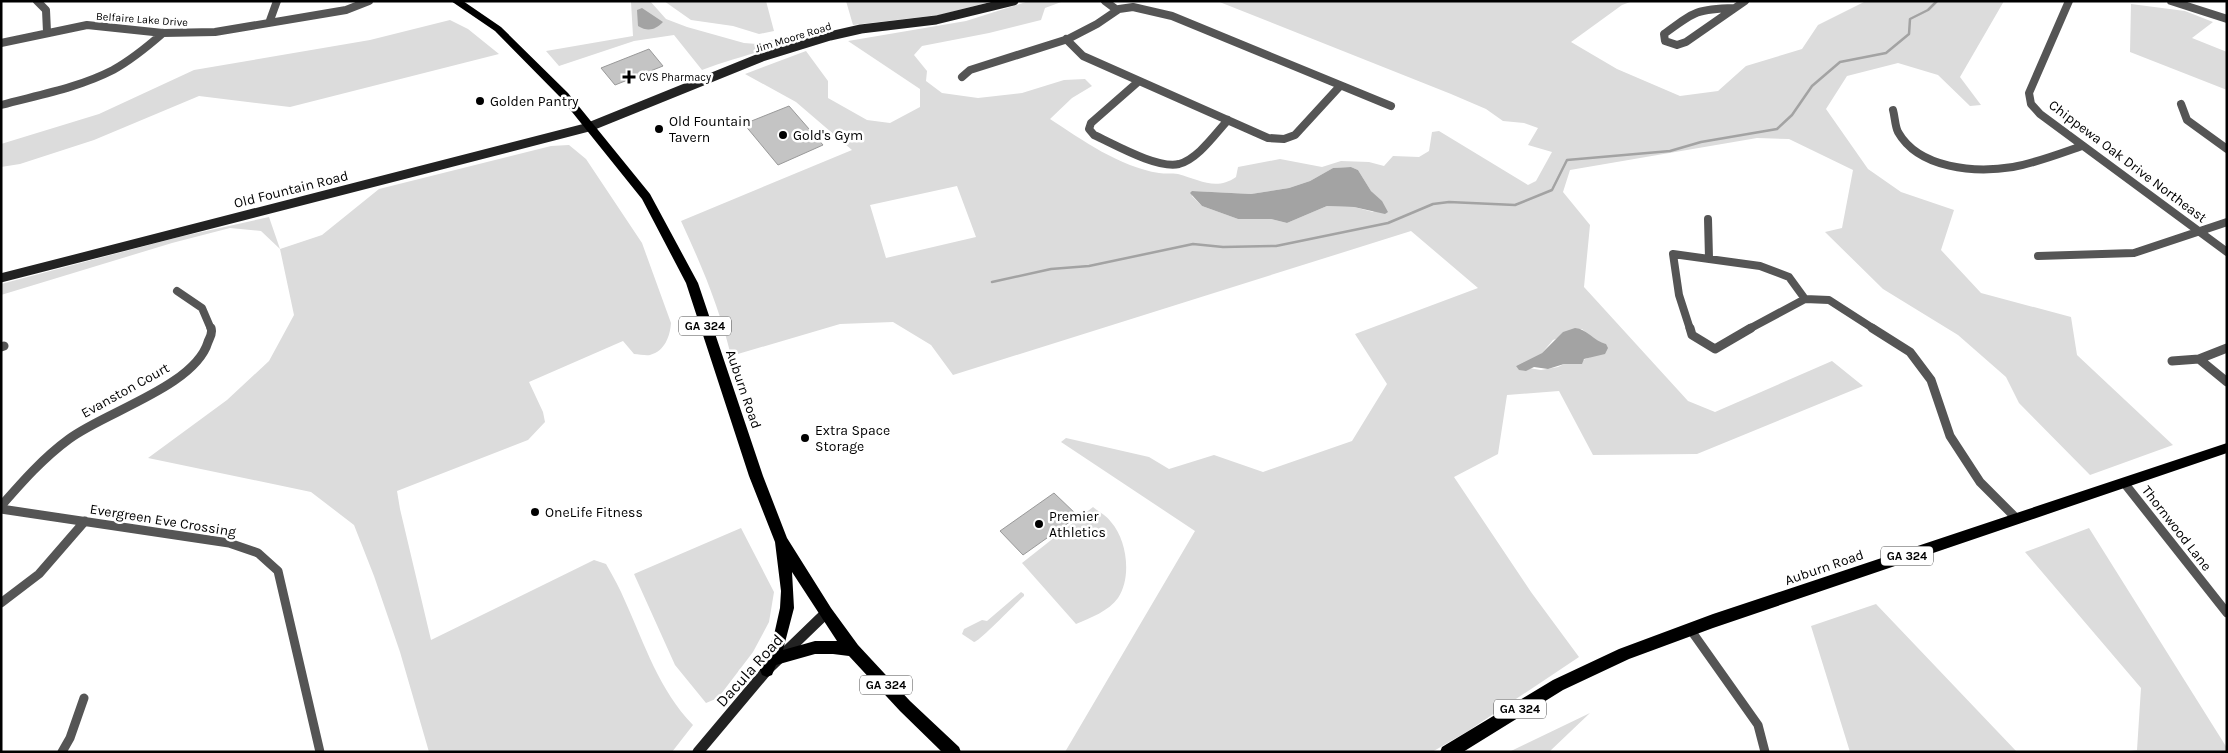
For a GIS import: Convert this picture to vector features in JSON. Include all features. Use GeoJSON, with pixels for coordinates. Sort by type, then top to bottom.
{"type":"FeatureCollection","features":[{"type":"Feature","properties":{"kind":"main road","name":"Auburn Road"},"geometry":{"type":"LineString","coordinates":[[456,1],[498,29],[564,95],[646,197],[692,283],[756,476],[781,541],[826,613],[853,650],[905,706],[952,752]]}},
{"type":"Feature","properties":{"kind":"main road","name":"Auburn Road"},"geometry":{"type":"LineString","coordinates":[[1448,752],[1558,685],[1624,654],[2017,518],[2125,484],[2227,448]]}},
{"type":"Feature","properties":{"kind":"main road"},"geometry":{"type":"LineString","coordinates":[[767,670],[780,640],[786,618],[788,597],[781,541]]}},
{"type":"Feature","properties":{"kind":"main road"},"geometry":{"type":"LineString","coordinates":[[778,659],[801,649],[825,646],[853,650]]}},
{"type":"Feature","properties":{"kind":"street"},"geometry":{"type":"LineString","coordinates":[[37,1],[43,4],[48,12],[47,32]]}},
{"type":"Feature","properties":{"kind":"street"},"geometry":{"type":"LineString","coordinates":[[269,23],[277,1]]}},
{"type":"Feature","properties":{"kind":"street","name":"Belfaire Lake Drive"},"geometry":{"type":"LineString","coordinates":[[1,43],[47,32],[87,26],[163,33],[215,32],[346,10],[369,1]]}},
{"type":"Feature","properties":{"kind":"street","name":"Jim Moore Road"},"geometry":{"type":"LineString","coordinates":[[589,127],[762,57],[830,36],[936,20],[1014,1]]}},
{"type":"Feature","properties":{"kind":"street"},"geometry":{"type":"LineString","coordinates":[[1106,1],[1117,10]]}},
{"type":"Feature","properties":{"kind":"street"},"geometry":{"type":"LineString","coordinates":[[1734,8],[1704,9],[1690,15],[1664,34],[1665,40],[1676,44],[1686,42],[1745,1]]}},
{"type":"Feature","properties":{"kind":"street","name":"Chippewa Oak Drive Northeast"},"geometry":{"type":"LineString","coordinates":[[2069,1],[2029,93],[2031,104],[2040,114],[2082,146],[2227,252]]}},
{"type":"Feature","properties":{"kind":"street"},"geometry":{"type":"LineString","coordinates":[[2171,1],[2227,19]]}},
{"type":"Feature","properties":{"kind":"street"},"geometry":{"type":"LineString","coordinates":[[962,77],[970,70],[1066,39],[1097,24],[1117,10],[1126,7],[1139,8],[1172,16],[1390,106]]}},
{"type":"Feature","properties":{"kind":"street"},"geometry":{"type":"LineString","coordinates":[[1,105],[90,80],[107,73],[126,63],[163,33]]}},
{"type":"Feature","properties":{"kind":"street"},"geometry":{"type":"LineString","coordinates":[[1066,39],[1083,56],[1268,138],[1284,139],[1294,135],[1340,86]]}},
{"type":"Feature","properties":{"kind":"street"},"geometry":{"type":"LineString","coordinates":[[1140,81],[1091,123],[1089,129],[1094,134],[1164,164],[1179,164],[1190,157],[1228,120]]}},
{"type":"Feature","properties":{"kind":"street"},"geometry":{"type":"LineString","coordinates":[[2181,104],[2187,120],[2227,149]]}},
{"type":"Feature","properties":{"kind":"street"},"geometry":{"type":"LineString","coordinates":[[1893,110],[1898,132],[1911,148],[1933,161],[1964,169],[2012,167],[2082,146]]}},
{"type":"Feature","properties":{"kind":"street","name":"Old Fountain Road"},"geometry":{"type":"LineString","coordinates":[[1,278],[589,127]]}},
{"type":"Feature","properties":{"kind":"street"},"geometry":{"type":"LineString","coordinates":[[1708,219],[1709,258]]}},
{"type":"Feature","properties":{"kind":"street"},"geometry":{"type":"LineString","coordinates":[[2038,256],[2134,253],[2227,222]]}},
{"type":"Feature","properties":{"kind":"street"},"geometry":{"type":"LineString","coordinates":[[1805,299],[1789,277],[1760,266],[1673,254],[1680,295],[1692,335],[1715,349],[1776,313],[1805,299],[1829,300],[1910,352],[1931,380],[1950,436],[1980,482],[2017,518]]}},
{"type":"Feature","properties":{"kind":"street","name":"Evanston Court"},"geometry":{"type":"LineString","coordinates":[[1,507],[36,467],[80,431],[172,383],[196,364],[209,344],[213,328],[205,310],[178,290]]}},
{"type":"Feature","properties":{"kind":"street"},"geometry":{"type":"LineString","coordinates":[[2172,360],[2199,359],[2227,348]]}},
{"type":"Feature","properties":{"kind":"street"},"geometry":{"type":"LineString","coordinates":[[2199,359],[2227,382]]}},
{"type":"Feature","properties":{"kind":"street","name":"Thornwood Lane"},"geometry":{"type":"LineString","coordinates":[[2125,484],[2227,613]]}},
{"type":"Feature","properties":{"kind":"street","name":"Evergreen Eve Crossing"},"geometry":{"type":"LineString","coordinates":[[1,507],[228,543],[258,553],[278,571],[320,752]]}},
{"type":"Feature","properties":{"kind":"street"},"geometry":{"type":"LineString","coordinates":[[1,603],[38,574],[85,521]]}},
{"type":"Feature","properties":{"kind":"street","name":"Dacula Road"},"geometry":{"type":"LineString","coordinates":[[698,752],[767,670],[826,613]]}},
{"type":"Feature","properties":{"kind":"street"},"geometry":{"type":"LineString","coordinates":[[1690,630],[1758,725],[1766,752]]}},
{"type":"Feature","properties":{"kind":"street"},"geometry":{"type":"LineString","coordinates":[[62,752],[70,738],[84,698]]}},
{"type":"Feature","properties":{"kind":"shaded area"},"geometry":{"type":"Polygon","coordinates":[[[650,1],[666,19],[744,43],[757,44],[791,35],[791,39],[702,70],[674,35],[634,41],[559,66],[546,51],[633,36],[631,2],[650,1]]]}},
{"type":"Feature","properties":{"kind":"shaded area"},"geometry":{"type":"Polygon","coordinates":[[[664,1],[766,1],[774,31],[759,34],[733,26],[691,20],[664,1]]]}},
{"type":"Feature","properties":{"kind":"shaded area"},"geometry":{"type":"Polygon","coordinates":[[[846,1],[994,1],[939,15],[853,25],[846,1]]]}},
{"type":"Feature","properties":{"kind":"shaded area"},"geometry":{"type":"Polygon","coordinates":[[[1029,1],[1064,1],[1045,8],[1041,20],[989,33],[922,46],[914,55],[927,71],[926,81],[942,93],[978,98],[1022,93],[1064,80],[1085,79],[1092,86],[1072,98],[1050,119],[1102,152],[1144,170],[1178,174],[1215,184],[1229,181],[1236,177],[1238,167],[1280,159],[1322,167],[1341,161],[1369,162],[1384,166],[1393,156],[1419,157],[1429,151],[1432,132],[1439,131],[1528,185],[1536,181],[1552,152],[1528,145],[1538,128],[1524,123],[1503,121],[1486,109],[1451,94],[1217,1],[1633,1],[1622,5],[1571,42],[1617,69],[1680,96],[1718,91],[1746,66],[1802,49],[1818,25],[1866,1],[2004,1],[1960,77],[1981,105],[1970,106],[1938,75],[1898,63],[1847,76],[1826,109],[1868,169],[1901,192],[1954,210],[1941,250],[1981,293],[2071,317],[2077,355],[2173,445],[2090,475],[2019,403],[2006,377],[1958,335],[1883,289],[1825,232],[1842,228],[1853,170],[1789,139],[1757,138],[1570,170],[1563,192],[1590,225],[1584,287],[1688,401],[1715,412],[1832,361],[1863,386],[1697,454],[1593,455],[1559,391],[1507,395],[1498,454],[1454,477],[1531,592],[1579,657],[1468,731],[1432,752],[1065,752],[1195,531],[1061,442],[1066,438],[1149,457],[1169,469],[1214,455],[1263,472],[1352,441],[1387,384],[1355,334],[1478,288],[1411,231],[953,375],[931,345],[893,322],[840,324],[731,356],[709,287],[681,221],[852,150],[796,102],[745,74],[806,51],[828,81],[828,98],[867,120],[890,123],[920,107],[920,89],[848,41],[966,21],[1029,1]],[[1351,167],[1333,168],[1310,181],[1289,188],[1251,194],[1192,191],[1192,196],[1202,206],[1238,219],[1271,219],[1287,223],[1327,206],[1354,207],[1373,212],[1382,202],[1371,191],[1358,170],[1351,167]],[[957,186],[870,205],[886,258],[976,237],[957,186]],[[1582,329],[1553,340],[1542,353],[1516,366],[1541,370],[1564,364],[1573,364],[1593,356],[1606,344],[1597,342],[1582,329]]]}},
{"type":"Feature","properties":{"kind":"shaded area"},"geometry":{"type":"Polygon","coordinates":[[[2131,4],[2185,11],[2213,22],[2192,38],[2227,52],[2227,90],[2130,52],[2131,4]]]}},
{"type":"Feature","properties":{"kind":"shaded area"},"geometry":{"type":"Polygon","coordinates":[[[642,8],[663,22],[651,29],[638,26],[637,10],[642,8]]]}},
{"type":"Feature","properties":{"kind":"shaded area"},"geometry":{"type":"Polygon","coordinates":[[[450,20],[468,29],[499,54],[290,107],[199,96],[94,140],[20,164],[1,167],[1,144],[99,114],[194,70],[370,40],[450,20]]]}},
{"type":"Feature","properties":{"kind":"shaded area"},"geometry":{"type":"Polygon","coordinates":[[[569,145],[586,159],[642,243],[671,323],[666,342],[655,353],[647,355],[634,354],[623,341],[529,382],[543,412],[545,422],[528,440],[397,491],[431,640],[594,560],[606,564],[621,592],[662,682],[681,711],[693,725],[672,752],[429,752],[400,652],[354,525],[311,492],[148,458],[227,400],[269,361],[294,315],[280,249],[322,235],[379,189],[551,146],[569,145]]]}},
{"type":"Feature","properties":{"kind":"shaded area"},"geometry":{"type":"Polygon","coordinates":[[[1351,167],[1358,170],[1371,191],[1382,201],[1388,212],[1385,214],[1354,207],[1327,206],[1287,223],[1271,219],[1238,219],[1202,206],[1190,193],[1192,191],[1251,194],[1289,188],[1310,181],[1333,168],[1351,167]]]}},
{"type":"Feature","properties":{"kind":"shaded area"},"geometry":{"type":"Polygon","coordinates":[[[269,217],[280,249],[261,231],[230,228],[172,243],[1,295],[1,284],[179,237],[269,217]]]}},
{"type":"Feature","properties":{"kind":"shaded area"},"geometry":{"type":"Polygon","coordinates":[[[1575,328],[1583,330],[1606,344],[1608,348],[1605,354],[1584,359],[1582,364],[1564,364],[1548,369],[1534,367],[1526,371],[1519,370],[1516,366],[1542,353],[1563,332],[1575,328]]]}},
{"type":"Feature","properties":{"kind":"shaded area"},"geometry":{"type":"Polygon","coordinates":[[[1093,507],[1109,520],[1121,539],[1126,559],[1125,580],[1118,598],[1110,607],[1076,624],[1022,563],[1093,507]]]}},
{"type":"Feature","properties":{"kind":"shaded area"},"geometry":{"type":"Polygon","coordinates":[[[741,528],[774,592],[769,622],[753,652],[718,698],[706,703],[675,665],[634,574],[741,528]]]}},
{"type":"Feature","properties":{"kind":"shaded area"},"geometry":{"type":"Polygon","coordinates":[[[2089,528],[2227,748],[2227,752],[2122,752],[2137,750],[2141,688],[2025,552],[2089,528]]]}},
{"type":"Feature","properties":{"kind":"shaded area"},"geometry":{"type":"Polygon","coordinates":[[[1021,592],[1024,596],[977,640],[974,642],[962,634],[964,629],[982,620],[987,621],[1021,592]]]}},
{"type":"Feature","properties":{"kind":"shaded area"},"geometry":{"type":"Polygon","coordinates":[[[1876,604],[2017,752],[1850,752],[1811,626],[1876,604]]]}},
{"type":"Feature","properties":{"kind":"shaded area"},"geometry":{"type":"Polygon","coordinates":[[[1590,713],[1549,752],[1509,752],[1590,713]]]}},
{"type":"Feature","properties":{"kind":"building","name":"CVS Pharmacy"},"geometry":{"type":"Polygon","coordinates":[[[649,49],[663,66],[615,85],[601,68],[649,49]]]}},
{"type":"Feature","properties":{"kind":"building","name":"Gold's Gym"},"geometry":{"type":"Polygon","coordinates":[[[789,106],[823,145],[778,165],[744,124],[789,106]]]}},
{"type":"Feature","properties":{"kind":"building","name":"Premier Athletics"},"geometry":{"type":"Polygon","coordinates":[[[1054,493],[1078,516],[1023,555],[1000,531],[1054,493]]]}},
{"type":"Feature","properties":{"kind":"waterway"},"geometry":{"type":"LineString","coordinates":[[992,282],[1051,269],[1089,266],[1193,244],[1223,247],[1276,246],[1388,223],[1433,204],[1449,202],[1515,205],[1552,190],[1567,160],[1670,151],[1701,142],[1777,129],[1792,115],[1812,86],[1840,62],[1886,53],[1909,34],[1910,19],[1928,10],[1937,1]]}},
{"type":"Feature","properties":{"kind":"place","name":"CVS Pharmacy"},"geometry":{"type":"Point","coordinates":[629,77]}},
{"type":"Feature","properties":{"kind":"place","name":"Golden Pantry"},"geometry":{"type":"Point","coordinates":[480,101]}},
{"type":"Feature","properties":{"kind":"place","name":"Old Fountain Tavern"},"geometry":{"type":"Point","coordinates":[659,129]}},
{"type":"Feature","properties":{"kind":"place","name":"Gold's Gym"},"geometry":{"type":"Point","coordinates":[783,135]}},
{"type":"Feature","properties":{"kind":"place","name":"Extra Space Storage"},"geometry":{"type":"Point","coordinates":[805,438]}},
{"type":"Feature","properties":{"kind":"place","name":"OneLife Fitness"},"geometry":{"type":"Point","coordinates":[535,512]}},
{"type":"Feature","properties":{"kind":"place","name":"Premier Athletics"},"geometry":{"type":"Point","coordinates":[1039,524]}}]}
